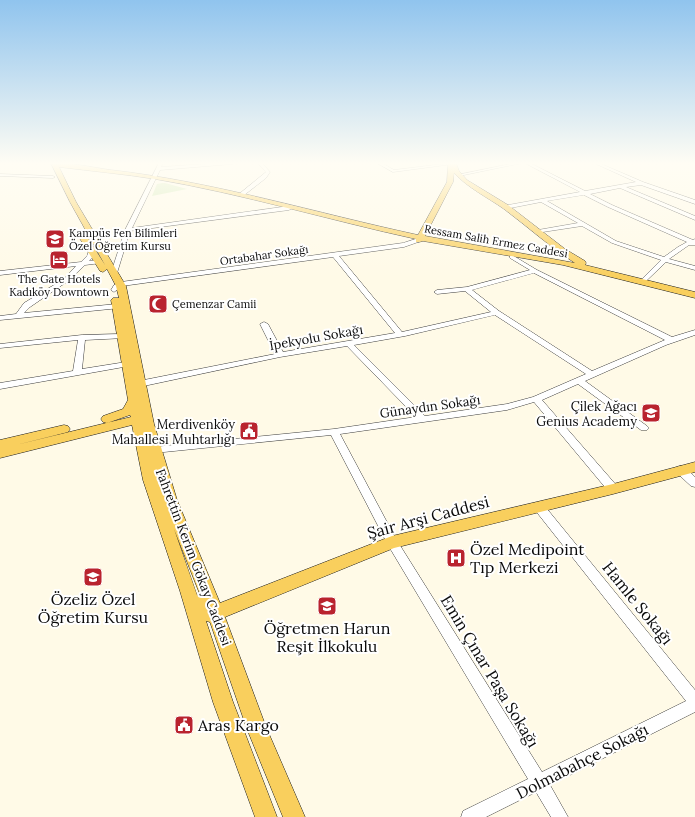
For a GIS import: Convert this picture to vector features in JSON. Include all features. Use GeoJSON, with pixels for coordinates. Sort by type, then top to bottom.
{"type":"FeatureCollection","features":[{"type":"Feature","properties":{"kind":"main road","name":"Fahrettin Kerim Gökay Caddesi"},"geometry":{"type":"LineString","coordinates":[[65,201],[69,211],[91,252],[117,287],[117,306],[126,364],[139,411],[176,516],[216,613],[257,729],[294,817]]}},
{"type":"Feature","properties":{"kind":"main road","name":"Fahrettin Kerim Gökay Caddesi"},"geometry":{"type":"LineString","coordinates":[[72,201],[114,273],[139,384],[139,411],[150,480],[188,591],[223,702],[266,817]]}},
{"type":"Feature","properties":{"kind":"main road","name":"Ressam Salih Ermez Caddesi"},"geometry":{"type":"LineString","coordinates":[[254,201],[420,239],[512,257],[560,263]]}},
{"type":"Feature","properties":{"kind":"main road","name":"Ressam Salih Ermez Caddesi"},"geometry":{"type":"LineString","coordinates":[[262,201],[289,209]]}},
{"type":"Feature","properties":{"kind":"main road"},"geometry":{"type":"LineString","coordinates":[[420,239],[440,201]]}},
{"type":"Feature","properties":{"kind":"main road"},"geometry":{"type":"LineString","coordinates":[[497,201],[562,251],[580,262],[599,270]]}},
{"type":"Feature","properties":{"kind":"main road","name":"Ressam Salih Ermez Caddesi"},"geometry":{"type":"LineString","coordinates":[[420,239],[560,263],[582,269],[599,270],[695,295]]}},
{"type":"Feature","properties":{"kind":"main road"},"geometry":{"type":"LineString","coordinates":[[560,263],[566,260],[562,251]]}},
{"type":"Feature","properties":{"kind":"main road"},"geometry":{"type":"LineString","coordinates":[[0,444],[120,416],[131,409],[139,411]]}},
{"type":"Feature","properties":{"kind":"main road"},"geometry":{"type":"LineString","coordinates":[[0,453],[139,411]]}},
{"type":"Feature","properties":{"kind":"main road","name":"Şair Arşi Caddesi"},"geometry":{"type":"LineString","coordinates":[[216,613],[392,542],[612,489],[688,469]]}},
{"type":"Feature","properties":{"kind":"main road"},"geometry":{"type":"LineString","coordinates":[[188,591],[203,613],[210,615],[216,613]]}},
{"type":"Feature","properties":{"kind":"street"},"geometry":{"type":"LineString","coordinates":[[114,273],[128,230],[143,201]]}},
{"type":"Feature","properties":{"kind":"street"},"geometry":{"type":"LineString","coordinates":[[505,207],[542,201]]}},
{"type":"Feature","properties":{"kind":"street"},"geometry":{"type":"LineString","coordinates":[[543,201],[614,242],[695,268]]}},
{"type":"Feature","properties":{"kind":"street"},"geometry":{"type":"LineString","coordinates":[[600,201],[694,242]]}},
{"type":"Feature","properties":{"kind":"street"},"geometry":{"type":"LineString","coordinates":[[655,201],[695,218]]}},
{"type":"Feature","properties":{"kind":"street"},"geometry":{"type":"LineString","coordinates":[[128,230],[289,209]]}},
{"type":"Feature","properties":{"kind":"street"},"geometry":{"type":"LineString","coordinates":[[538,232],[583,224]]}},
{"type":"Feature","properties":{"kind":"street","name":"Ortabahar Sokağı"},"geometry":{"type":"LineString","coordinates":[[117,287],[404,245],[420,239]]}},
{"type":"Feature","properties":{"kind":"street"},"geometry":{"type":"LineString","coordinates":[[642,282],[664,259],[683,246],[694,242]]}},
{"type":"Feature","properties":{"kind":"street"},"geometry":{"type":"LineString","coordinates":[[18,317],[27,304],[66,280],[90,257],[91,252]]}},
{"type":"Feature","properties":{"kind":"street"},"geometry":{"type":"LineString","coordinates":[[335,255],[400,335]]}},
{"type":"Feature","properties":{"kind":"street"},"geometry":{"type":"LineString","coordinates":[[512,257],[535,271],[671,340]]}},
{"type":"Feature","properties":{"kind":"street"},"geometry":{"type":"LineString","coordinates":[[0,273],[98,262]]}},
{"type":"Feature","properties":{"kind":"street"},"geometry":{"type":"LineString","coordinates":[[437,292],[467,289],[535,271]]}},
{"type":"Feature","properties":{"kind":"street"},"geometry":{"type":"LineString","coordinates":[[467,289],[496,313],[593,375]]}},
{"type":"Feature","properties":{"kind":"street"},"geometry":{"type":"LineString","coordinates":[[0,318],[117,306]]}},
{"type":"Feature","properties":{"kind":"street","name":"İpekyolu Sokağı"},"geometry":{"type":"LineString","coordinates":[[139,384],[280,355],[400,335],[496,313]]}},
{"type":"Feature","properties":{"kind":"street"},"geometry":{"type":"LineString","coordinates":[[264,324],[280,355]]}},
{"type":"Feature","properties":{"kind":"street","name":"Günaydın Sokağı"},"geometry":{"type":"LineString","coordinates":[[154,450],[334,432],[507,407],[536,399],[671,340],[695,332]]}},
{"type":"Feature","properties":{"kind":"street"},"geometry":{"type":"LineString","coordinates":[[0,346],[82,337],[122,336]]}},
{"type":"Feature","properties":{"kind":"street"},"geometry":{"type":"LineString","coordinates":[[77,373],[82,337]]}},
{"type":"Feature","properties":{"kind":"street"},"geometry":{"type":"LineString","coordinates":[[349,344],[424,420]]}},
{"type":"Feature","properties":{"kind":"street"},"geometry":{"type":"LineString","coordinates":[[0,386],[126,364]]}},
{"type":"Feature","properties":{"kind":"street"},"geometry":{"type":"LineString","coordinates":[[580,381],[644,428]]}},
{"type":"Feature","properties":{"kind":"street"},"geometry":{"type":"LineString","coordinates":[[536,399],[612,489]]}},
{"type":"Feature","properties":{"kind":"street","name":"Emin Çınar Paşa Sokağı"},"geometry":{"type":"LineString","coordinates":[[334,432],[392,542],[560,817]]}},
{"type":"Feature","properties":{"kind":"street"},"geometry":{"type":"LineString","coordinates":[[688,469],[695,483]]}},
{"type":"Feature","properties":{"kind":"street","name":"Hamle Sokağı"},"geometry":{"type":"LineString","coordinates":[[539,507],[695,703]]}},
{"type":"Feature","properties":{"kind":"street","name":"Dolmabahçe Sokağı"},"geometry":{"type":"LineString","coordinates":[[469,817],[695,703]]}},
{"type":"Feature","properties":{"kind":"place","name":"Kampüs Fen Bilimleri Özel Öğretim Kursu"},"geometry":{"type":"Point","coordinates":[55,239]}},
{"type":"Feature","properties":{"kind":"place","name":"The Gate Hotels Kadıköy Downtown"},"geometry":{"type":"Point","coordinates":[59,260]}},
{"type":"Feature","properties":{"kind":"place","name":"Çemenzar Camii"},"geometry":{"type":"Point","coordinates":[158,304]}},
{"type":"Feature","properties":{"kind":"place","name":"Çilek Ağacı Genius Academy"},"geometry":{"type":"Point","coordinates":[651,413]}},
{"type":"Feature","properties":{"kind":"place","name":"Merdivenköy Mahallesi Muhtarlığı"},"geometry":{"type":"Point","coordinates":[249,431]}},
{"type":"Feature","properties":{"kind":"place","name":"Özel Medipoint Tıp Merkezi"},"geometry":{"type":"Point","coordinates":[456,558]}},
{"type":"Feature","properties":{"kind":"place","name":"Özeliz Özel Öğretim Kursu"},"geometry":{"type":"Point","coordinates":[93,577]}},
{"type":"Feature","properties":{"kind":"place","name":"Öğretmen Harun Reşit İlkokulu"},"geometry":{"type":"Point","coordinates":[327,606]}},
{"type":"Feature","properties":{"kind":"place","name":"Aras Kargo"},"geometry":{"type":"Point","coordinates":[184,725]}}]}
